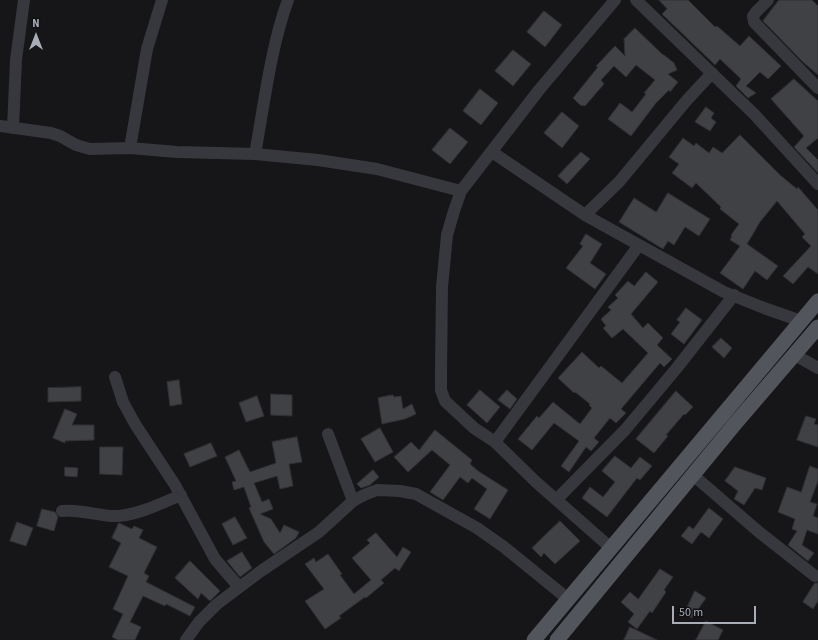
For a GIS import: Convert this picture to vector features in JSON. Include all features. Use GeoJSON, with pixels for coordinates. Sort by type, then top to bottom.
{"type":"FeatureCollection","features":[{"type":"Feature","properties":{"kind":"main road"},"geometry":{"type":"LineString","coordinates":[[534,640],[818,302]]}},
{"type":"Feature","properties":{"kind":"main road"},"geometry":{"type":"LineString","coordinates":[[557,640],[693,475],[818,327]]}},
{"type":"Feature","properties":{"kind":"street"},"geometry":{"type":"LineString","coordinates":[[13,128],[16,60],[24,0]]}},
{"type":"Feature","properties":{"kind":"street"},"geometry":{"type":"LineString","coordinates":[[130,148],[147,49],[162,0]]}},
{"type":"Feature","properties":{"kind":"street"},"geometry":{"type":"LineString","coordinates":[[255,154],[272,59],[288,0]]}},
{"type":"Feature","properties":{"kind":"street"},"geometry":{"type":"LineString","coordinates":[[611,548],[536,482],[494,442],[474,428],[445,401],[441,390],[442,286],[447,234],[461,191],[539,90],[615,0]]}},
{"type":"Feature","properties":{"kind":"street"},"geometry":{"type":"LineString","coordinates":[[636,0],[754,114],[818,184]]}},
{"type":"Feature","properties":{"kind":"street"},"geometry":{"type":"LineString","coordinates":[[768,0],[753,16],[754,22],[818,88]]}},
{"type":"Feature","properties":{"kind":"street"},"geometry":{"type":"LineString","coordinates":[[585,215],[619,182],[687,100],[712,73]]}},
{"type":"Feature","properties":{"kind":"street"},"geometry":{"type":"LineString","coordinates":[[0,126],[51,133],[76,145],[90,149],[130,148],[177,152],[255,154],[318,160],[377,169],[461,191]]}},
{"type":"Feature","properties":{"kind":"street"},"geometry":{"type":"LineString","coordinates":[[492,152],[585,215],[724,292],[801,321]]}},
{"type":"Feature","properties":{"kind":"street"},"geometry":{"type":"LineString","coordinates":[[494,442],[639,245]]}},
{"type":"Feature","properties":{"kind":"street"},"geometry":{"type":"LineString","coordinates":[[557,499],[625,430],[734,296]]}},
{"type":"Feature","properties":{"kind":"street"},"geometry":{"type":"LineString","coordinates":[[795,355],[818,368]]}},
{"type":"Feature","properties":{"kind":"street"},"geometry":{"type":"LineString","coordinates":[[115,376],[123,402],[135,424],[180,495],[215,559],[239,587]]}},
{"type":"Feature","properties":{"kind":"street"},"geometry":{"type":"LineString","coordinates":[[328,434],[353,501]]}},
{"type":"Feature","properties":{"kind":"street"},"geometry":{"type":"LineString","coordinates":[[693,475],[759,532],[815,576]]}},
{"type":"Feature","properties":{"kind":"street"},"geometry":{"type":"LineString","coordinates":[[186,640],[199,622],[217,604],[261,571],[319,532],[353,501],[377,490],[400,491],[416,494],[477,528],[504,547],[568,599]]}},
{"type":"Feature","properties":{"kind":"street"},"geometry":{"type":"LineString","coordinates":[[62,510],[113,516],[125,515],[148,508],[180,495]]}},
{"type":"Feature","properties":{"kind":"building"},"geometry":{"type":"Polygon","coordinates":[[[659,0],[688,0],[715,27],[717,26],[740,46],[749,36],[781,66],[768,79],[760,72],[746,86],[756,93],[748,98],[736,86],[741,79],[720,59],[715,65],[662,14],[667,9],[659,0]]]}},
{"type":"Feature","properties":{"kind":"building"},"geometry":{"type":"Polygon","coordinates":[[[779,0],[812,0],[818,6],[818,75],[803,62],[763,21],[779,0]]]}},
{"type":"Feature","properties":{"kind":"building"},"geometry":{"type":"Polygon","coordinates":[[[544,11],[562,25],[545,47],[527,32],[544,11]]]}},
{"type":"Feature","properties":{"kind":"building"},"geometry":{"type":"Polygon","coordinates":[[[635,28],[663,55],[674,63],[677,70],[668,74],[678,82],[670,92],[669,90],[656,103],[631,136],[608,119],[620,103],[632,112],[646,94],[644,93],[655,80],[636,65],[626,77],[614,66],[601,80],[604,84],[585,106],[580,105],[573,98],[598,67],[596,66],[615,46],[625,56],[624,39],[635,28]]]}},
{"type":"Feature","properties":{"kind":"building"},"geometry":{"type":"Polygon","coordinates":[[[513,50],[531,64],[513,86],[495,71],[513,50]]]}},
{"type":"Feature","properties":{"kind":"building"},"geometry":{"type":"Polygon","coordinates":[[[794,79],[818,101],[818,138],[806,148],[818,160],[818,173],[794,147],[804,136],[771,99],[794,79]]]}},
{"type":"Feature","properties":{"kind":"building"},"geometry":{"type":"Polygon","coordinates":[[[480,89],[498,103],[481,125],[463,111],[480,89]]]}},
{"type":"Feature","properties":{"kind":"building"},"geometry":{"type":"Polygon","coordinates":[[[706,107],[714,113],[711,118],[716,122],[710,131],[695,122],[706,107]]]}},
{"type":"Feature","properties":{"kind":"building"},"geometry":{"type":"Polygon","coordinates":[[[562,112],[579,126],[562,148],[544,133],[562,112]]]}},
{"type":"Feature","properties":{"kind":"building"},"geometry":{"type":"Polygon","coordinates":[[[450,128],[468,142],[450,164],[432,150],[450,128]]]}},
{"type":"Feature","properties":{"kind":"building"},"geometry":{"type":"Polygon","coordinates":[[[740,135],[780,175],[797,189],[798,187],[818,210],[818,274],[808,267],[793,284],[783,276],[811,246],[802,237],[805,234],[777,201],[760,222],[747,244],[778,266],[767,280],[755,271],[743,289],[720,273],[740,246],[730,240],[731,235],[739,224],[720,209],[721,207],[696,183],[692,188],[672,173],[679,164],[669,157],[683,138],[694,146],[696,143],[709,153],[713,147],[722,153],[740,135]]]}},
{"type":"Feature","properties":{"kind":"building"},"geometry":{"type":"Polygon","coordinates":[[[581,152],[590,159],[567,184],[558,176],[581,152]]]}},
{"type":"Feature","properties":{"kind":"building"},"geometry":{"type":"Polygon","coordinates":[[[668,193],[710,219],[699,236],[685,227],[674,245],[668,241],[663,249],[619,222],[634,198],[656,212],[668,193]]]}},
{"type":"Feature","properties":{"kind":"building"},"geometry":{"type":"Polygon","coordinates":[[[586,234],[602,244],[590,263],[606,274],[595,289],[566,268],[583,246],[580,244],[586,234]]]}},
{"type":"Feature","properties":{"kind":"building"},"geometry":{"type":"Polygon","coordinates":[[[646,272],[658,282],[631,314],[643,328],[648,323],[663,338],[657,345],[672,359],[664,367],[660,363],[621,409],[626,413],[616,423],[610,418],[594,438],[599,442],[591,451],[586,447],[569,472],[561,466],[579,441],[554,423],[532,450],[518,439],[537,416],[539,418],[553,402],[580,424],[592,408],[589,405],[590,404],[575,392],[574,393],[558,378],[582,352],[599,368],[601,366],[622,383],[648,353],[623,329],[612,338],[603,328],[606,326],[601,319],[611,310],[608,307],[618,298],[615,295],[628,281],[634,286],[646,272]]]}},
{"type":"Feature","properties":{"kind":"building"},"geometry":{"type":"Polygon","coordinates":[[[686,308],[702,320],[684,344],[671,334],[680,322],[677,320],[686,308]]]}},
{"type":"Feature","properties":{"kind":"building"},"geometry":{"type":"Polygon","coordinates":[[[721,338],[732,348],[724,358],[712,347],[721,338]]]}},
{"type":"Feature","properties":{"kind":"building"},"geometry":{"type":"Polygon","coordinates":[[[179,380],[182,404],[170,406],[167,382],[179,380]]]}},
{"type":"Feature","properties":{"kind":"building"},"geometry":{"type":"Polygon","coordinates":[[[81,387],[81,401],[48,402],[48,388],[81,387]]]}},
{"type":"Feature","properties":{"kind":"building"},"geometry":{"type":"Polygon","coordinates":[[[480,390],[500,407],[487,423],[467,405],[480,390]]]}},
{"type":"Feature","properties":{"kind":"building"},"geometry":{"type":"Polygon","coordinates":[[[507,390],[517,399],[510,409],[498,400],[507,390]]]}},
{"type":"Feature","properties":{"kind":"building"},"geometry":{"type":"Polygon","coordinates":[[[676,391],[693,407],[685,415],[684,414],[666,435],[668,436],[654,453],[636,439],[676,391]]]}},
{"type":"Feature","properties":{"kind":"building"},"geometry":{"type":"Polygon","coordinates":[[[271,394],[292,395],[292,416],[271,415],[271,394]]]}},
{"type":"Feature","properties":{"kind":"building"},"geometry":{"type":"Polygon","coordinates":[[[393,395],[394,397],[401,396],[403,409],[412,404],[416,414],[405,419],[382,424],[378,398],[393,395]]]}},
{"type":"Feature","properties":{"kind":"building"},"geometry":{"type":"Polygon","coordinates":[[[257,396],[264,416],[246,422],[239,403],[257,396]]]}},
{"type":"Feature","properties":{"kind":"building"},"geometry":{"type":"Polygon","coordinates":[[[65,409],[77,414],[72,425],[94,425],[94,440],[65,441],[65,443],[53,438],[65,409]]]}},
{"type":"Feature","properties":{"kind":"building"},"geometry":{"type":"Polygon","coordinates":[[[806,416],[816,419],[814,424],[818,425],[818,447],[797,440],[806,416]]]}},
{"type":"Feature","properties":{"kind":"building"},"geometry":{"type":"Polygon","coordinates":[[[380,428],[393,452],[375,462],[361,439],[380,428]]]}},
{"type":"Feature","properties":{"kind":"building"},"geometry":{"type":"Polygon","coordinates":[[[435,430],[472,460],[470,464],[478,471],[508,490],[490,519],[474,509],[487,489],[472,478],[468,483],[460,477],[443,500],[430,492],[450,465],[432,450],[408,472],[394,457],[411,442],[419,450],[435,430]]]}},
{"type":"Feature","properties":{"kind":"building"},"geometry":{"type":"Polygon","coordinates":[[[297,437],[302,462],[289,464],[293,486],[280,489],[277,476],[254,483],[262,502],[269,499],[273,509],[260,514],[271,519],[280,533],[284,525],[299,532],[296,538],[274,554],[264,542],[249,508],[251,507],[244,487],[234,490],[232,482],[236,481],[225,457],[239,450],[250,472],[276,463],[272,442],[297,437]]]}},
{"type":"Feature","properties":{"kind":"building"},"geometry":{"type":"Polygon","coordinates":[[[211,443],[217,456],[190,467],[184,454],[211,443]]]}},
{"type":"Feature","properties":{"kind":"building"},"geometry":{"type":"Polygon","coordinates":[[[100,447],[123,447],[122,475],[100,474],[100,447]]]}},
{"type":"Feature","properties":{"kind":"building"},"geometry":{"type":"Polygon","coordinates":[[[615,456],[631,468],[640,457],[652,466],[640,480],[637,478],[607,517],[582,498],[590,487],[603,497],[615,482],[602,471],[615,456]]]}},
{"type":"Feature","properties":{"kind":"building"},"geometry":{"type":"Polygon","coordinates":[[[810,466],[818,469],[818,481],[810,502],[817,504],[813,516],[818,518],[818,534],[807,530],[802,545],[814,553],[808,561],[788,545],[797,531],[792,529],[795,519],[778,512],[787,487],[801,492],[810,466]]]}},
{"type":"Feature","properties":{"kind":"building"},"geometry":{"type":"Polygon","coordinates":[[[65,467],[78,468],[77,477],[65,476],[65,467]]]}},
{"type":"Feature","properties":{"kind":"building"},"geometry":{"type":"Polygon","coordinates":[[[735,467],[766,478],[762,490],[755,488],[744,505],[734,499],[738,491],[725,481],[735,467]]]}},
{"type":"Feature","properties":{"kind":"building"},"geometry":{"type":"Polygon","coordinates":[[[373,470],[379,477],[370,485],[361,488],[357,484],[373,470]]]}},
{"type":"Feature","properties":{"kind":"building"},"geometry":{"type":"Polygon","coordinates":[[[709,508],[723,519],[709,538],[701,532],[692,544],[681,536],[689,526],[693,529],[709,508]]]}},
{"type":"Feature","properties":{"kind":"building"},"geometry":{"type":"Polygon","coordinates":[[[42,509],[55,512],[58,517],[54,531],[37,526],[42,509]]]}},
{"type":"Feature","properties":{"kind":"building"},"geometry":{"type":"Polygon","coordinates":[[[235,517],[247,538],[233,545],[222,524],[235,517]]]}},
{"type":"Feature","properties":{"kind":"building"},"geometry":{"type":"Polygon","coordinates":[[[560,521],[580,541],[555,564],[544,553],[541,557],[532,548],[560,521]]]}},
{"type":"Feature","properties":{"kind":"building"},"geometry":{"type":"Polygon","coordinates":[[[17,522],[33,528],[26,546],[10,541],[17,522]]]}},
{"type":"Feature","properties":{"kind":"building"},"geometry":{"type":"Polygon","coordinates":[[[119,523],[132,529],[134,526],[143,530],[139,538],[157,547],[144,573],[149,576],[146,582],[195,607],[190,616],[166,604],[165,606],[143,596],[130,622],[141,627],[135,640],[118,640],[112,637],[123,614],[113,609],[128,576],[109,567],[121,543],[112,538],[119,523]]]}},
{"type":"Feature","properties":{"kind":"building"},"geometry":{"type":"Polygon","coordinates":[[[376,533],[397,557],[403,547],[411,552],[399,571],[395,568],[381,580],[384,583],[366,598],[365,597],[339,616],[341,618],[325,629],[305,601],[324,589],[305,564],[314,558],[316,562],[328,554],[342,574],[340,575],[354,594],[371,580],[352,558],[370,543],[367,540],[376,533]]]}},
{"type":"Feature","properties":{"kind":"building"},"geometry":{"type":"Polygon","coordinates":[[[242,552],[252,568],[240,577],[227,561],[242,552]]]}},
{"type":"Feature","properties":{"kind":"building"},"geometry":{"type":"Polygon","coordinates":[[[190,561],[220,591],[210,601],[201,593],[198,599],[175,578],[190,561]]]}},
{"type":"Feature","properties":{"kind":"building"},"geometry":{"type":"Polygon","coordinates":[[[660,569],[673,577],[664,590],[666,592],[652,613],[650,611],[637,629],[628,622],[634,614],[621,602],[630,592],[638,599],[660,569]]]}},
{"type":"Feature","properties":{"kind":"building"},"geometry":{"type":"Polygon","coordinates":[[[815,583],[818,583],[818,601],[813,609],[803,602],[815,583]]]}},
{"type":"Feature","properties":{"kind":"building"},"geometry":{"type":"Polygon","coordinates":[[[695,591],[706,598],[692,618],[684,614],[695,591]]]}},
{"type":"Feature","properties":{"kind":"building"},"geometry":{"type":"Polygon","coordinates":[[[706,621],[723,630],[718,640],[696,640],[706,621]]]}},
{"type":"Feature","properties":{"kind":"building"},"geometry":{"type":"Polygon","coordinates":[[[630,627],[657,640],[624,640],[630,627]]]}}]}
